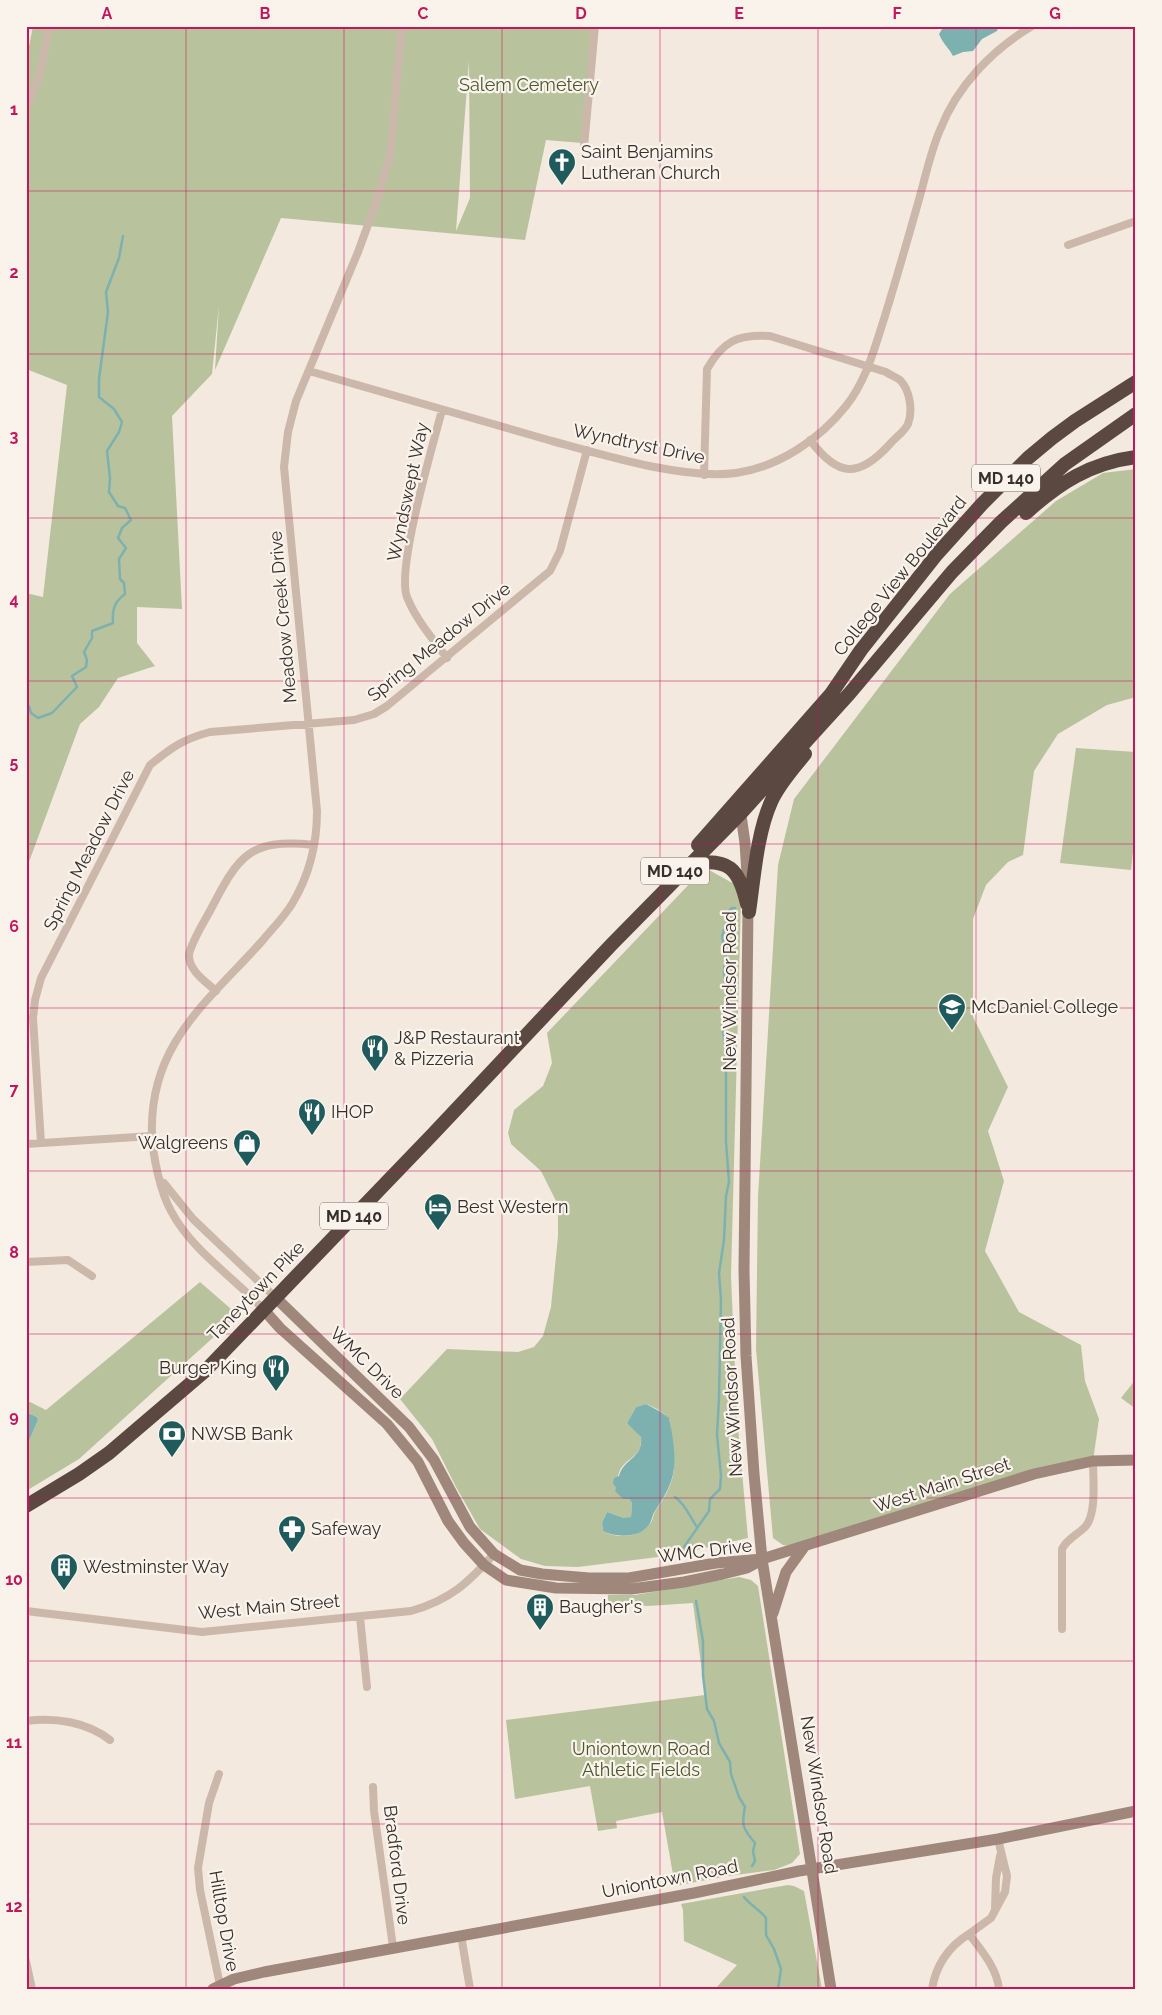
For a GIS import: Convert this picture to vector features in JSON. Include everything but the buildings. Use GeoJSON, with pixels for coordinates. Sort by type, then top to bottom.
{"type":"FeatureCollection","features":[{"type":"Feature","properties":{"kind":"highway","name":"College View Boulevard"},"geometry":{"type":"LineString","coordinates":[[738,799],[831,694],[861,650],[937,554],[994,491],[1052,438],[1136,382]]}},
{"type":"Feature","properties":{"kind":"highway","name":"College View Boulevard"},"geometry":{"type":"LineString","coordinates":[[741,813],[849,694],[952,572],[1001,522],[1065,464],[1136,414]]}},
{"type":"Feature","properties":{"kind":"highway"},"geometry":{"type":"LineString","coordinates":[[867,672],[998,538],[1052,491],[1079,473],[1136,456]]}},
{"type":"Feature","properties":{"kind":"highway"},"geometry":{"type":"LineString","coordinates":[[749,912],[761,834],[765,816],[772,800],[849,694]]}},
{"type":"Feature","properties":{"kind":"highway","name":"Taneytown Pike"},"geometry":{"type":"LineString","coordinates":[[612,944],[738,799]]}},
{"type":"Feature","properties":{"kind":"highway","name":"Taneytown Pike"},"geometry":{"type":"LineString","coordinates":[[26,1506],[79,1474],[141,1427],[205,1371],[612,944],[741,813]]}},
{"type":"Feature","properties":{"kind":"highway"},"geometry":{"type":"LineString","coordinates":[[692,864],[716,861],[729,867],[737,874],[749,912]]}},
{"type":"Feature","properties":{"kind":"main road","name":"New Windsor Road"},"geometry":{"type":"LineString","coordinates":[[738,799],[745,843],[749,912],[744,1270],[746,1356],[762,1559],[831,1989]]}},
{"type":"Feature","properties":{"kind":"main road","name":"WMC Drive"},"geometry":{"type":"LineString","coordinates":[[276,1298],[409,1427],[434,1460],[470,1527],[494,1554],[520,1570],[589,1578],[629,1578],[716,1564],[762,1559]]}},
{"type":"Feature","properties":{"kind":"main road","name":"WMC Drive"},"geometry":{"type":"LineString","coordinates":[[264,1310],[280,1328],[388,1424],[418,1462],[448,1521],[484,1565],[506,1580],[556,1588],[631,1589],[723,1574],[747,1568],[762,1559]]}},
{"type":"Feature","properties":{"kind":"main road","name":"West Main Street"},"geometry":{"type":"LineString","coordinates":[[762,1559],[1034,1474],[1093,1461],[1136,1460]]}},
{"type":"Feature","properties":{"kind":"main road"},"geometry":{"type":"LineString","coordinates":[[772,1617],[786,1572],[804,1547]]}},
{"type":"Feature","properties":{"kind":"main road","name":"Uniontown Road"},"geometry":{"type":"LineString","coordinates":[[216,1987],[264,1972],[393,1947],[694,1893],[813,1869],[998,1839],[1136,1812]]}},
{"type":"Feature","properties":{"kind":"street"},"geometry":{"type":"LineString","coordinates":[[26,108],[35,91],[43,62],[49,26]]}},
{"type":"Feature","properties":{"kind":"street","name":"Meadow Creek Drive"},"geometry":{"type":"LineString","coordinates":[[264,1310],[245,1289],[185,1233],[170,1210],[158,1172],[152,1136],[154,1098],[165,1060],[179,1034],[291,906],[307,874],[314,845],[316,811],[284,467],[288,432],[296,400],[373,212],[390,156],[402,26]]}},
{"type":"Feature","properties":{"kind":"street"},"geometry":{"type":"LineString","coordinates":[[584,147],[595,26]]}},
{"type":"Feature","properties":{"kind":"street","name":"Wyndtryst Drive"},"geometry":{"type":"LineString","coordinates":[[309,371],[442,410],[642,464],[704,475],[736,473],[770,464],[799,449],[825,428],[846,406],[868,366],[895,286],[940,130],[960,92],[988,58],[1032,26]]}},
{"type":"Feature","properties":{"kind":"street"},"geometry":{"type":"LineString","coordinates":[[1068,245],[1136,221]]}},
{"type":"Feature","properties":{"kind":"street"},"geometry":{"type":"LineString","coordinates":[[704,475],[707,369],[714,356],[724,346],[738,338],[745,336],[770,336],[886,372],[900,380],[909,399],[910,412],[907,425],[878,458],[866,466],[852,469],[838,466],[825,459],[810,440]]}},
{"type":"Feature","properties":{"kind":"street","name":"Wyndswept Way"},"geometry":{"type":"LineString","coordinates":[[442,410],[409,546],[406,581],[407,596],[424,628],[448,658]]}},
{"type":"Feature","properties":{"kind":"street","name":"Spring Meadow Drive"},"geometry":{"type":"LineString","coordinates":[[41,1143],[33,1018],[39,985],[150,764],[188,738],[210,732],[354,720],[374,714],[387,706],[448,658],[550,571],[560,551],[587,450]]}},
{"type":"Feature","properties":{"kind":"street"},"geometry":{"type":"LineString","coordinates":[[216,991],[192,968],[189,962],[189,954],[232,869],[247,855],[268,845],[285,843],[314,845]]}},
{"type":"Feature","properties":{"kind":"street"},"geometry":{"type":"LineString","coordinates":[[26,1144],[152,1136]]}},
{"type":"Feature","properties":{"kind":"street","name":"Meadow Creek Drive"},"geometry":{"type":"LineString","coordinates":[[158,1172],[167,1188],[193,1218],[276,1298]]}},
{"type":"Feature","properties":{"kind":"street"},"geometry":{"type":"LineString","coordinates":[[26,1262],[68,1260],[92,1276]]}},
{"type":"Feature","properties":{"kind":"street"},"geometry":{"type":"LineString","coordinates":[[1062,1629],[1062,1549],[1070,1539],[1085,1527],[1091,1517],[1093,1461]]}},
{"type":"Feature","properties":{"kind":"street","name":"West Main Street"},"geometry":{"type":"LineString","coordinates":[[26,1611],[202,1632],[411,1611],[425,1607],[450,1595],[469,1582],[494,1554]]}},
{"type":"Feature","properties":{"kind":"street"},"geometry":{"type":"LineString","coordinates":[[360,1617],[367,1687]]}},
{"type":"Feature","properties":{"kind":"street"},"geometry":{"type":"LineString","coordinates":[[26,1721],[43,1720],[73,1723],[95,1729],[110,1740]]}},
{"type":"Feature","properties":{"kind":"street","name":"Hilltop Drive"},"geometry":{"type":"LineString","coordinates":[[216,1987],[198,1868],[209,1803],[219,1774]]}},
{"type":"Feature","properties":{"kind":"street","name":"Bradford Drive"},"geometry":{"type":"LineString","coordinates":[[373,1787],[374,1811],[393,1947]]}},
{"type":"Feature","properties":{"kind":"street"},"geometry":{"type":"LineString","coordinates":[[932,1989],[942,1959],[958,1941],[987,1922],[1001,1902],[1006,1882],[1006,1870],[1000,1854],[998,1839]]}},
{"type":"Feature","properties":{"kind":"street"},"geometry":{"type":"LineString","coordinates":[[969,1934],[986,1956],[997,1976],[999,1989]]}},
{"type":"Feature","properties":{"kind":"street"},"geometry":{"type":"LineString","coordinates":[[460,1935],[470,1989]]}},
{"type":"Feature","properties":{"kind":"street"},"geometry":{"type":"LineString","coordinates":[[26,1961],[32,1989]]}},
{"type":"Feature","properties":{"kind":"green space","name":"Salem Cemetery"},"geometry":{"type":"Polygon","coordinates":[[[33,26],[592,26],[582,143],[546,140],[525,240],[281,218],[215,370],[219,305],[212,374],[172,416],[182,609],[137,607],[137,643],[155,666],[118,678],[99,707],[80,724],[26,870],[26,593],[43,597],[67,385],[26,369],[26,61],[33,26]],[[469,61],[456,231],[470,198],[469,61]]]}},
{"type":"Feature","properties":{"kind":"green space","name":"McDaniel College"},"geometry":{"type":"Polygon","coordinates":[[[1136,469],[1136,697],[1107,705],[1058,734],[1034,771],[1023,855],[1008,862],[986,885],[973,919],[973,1017],[1008,1087],[988,1131],[1004,1181],[985,1251],[1019,1312],[1081,1345],[1085,1381],[1099,1419],[1093,1461],[794,1547],[783,1545],[773,1538],[756,1349],[758,1197],[778,865],[794,799],[950,594],[1056,501],[1103,473],[1136,469]]]}},
{"type":"Feature","properties":{"kind":"green space"},"geometry":{"type":"Polygon","coordinates":[[[1076,748],[1136,752],[1136,826],[1131,870],[1060,863],[1076,748]]]}},
{"type":"Feature","properties":{"kind":"green space"},"geometry":{"type":"Polygon","coordinates":[[[709,870],[736,885],[741,901],[731,1276],[737,1416],[748,1538],[674,1555],[578,1567],[545,1566],[521,1559],[480,1529],[432,1439],[400,1399],[447,1349],[518,1352],[534,1347],[543,1336],[551,1307],[558,1236],[558,1205],[541,1171],[511,1144],[508,1133],[514,1110],[543,1086],[552,1063],[547,1033],[696,877],[709,870]],[[646,1404],[636,1407],[627,1423],[633,1426],[641,1437],[641,1444],[637,1453],[623,1465],[615,1486],[623,1499],[629,1499],[632,1503],[631,1518],[624,1518],[607,1512],[602,1523],[603,1531],[609,1534],[628,1536],[645,1529],[651,1523],[672,1479],[674,1461],[670,1421],[662,1412],[646,1404]]]}},
{"type":"Feature","properties":{"kind":"green space"},"geometry":{"type":"Polygon","coordinates":[[[200,1282],[238,1315],[79,1459],[26,1491],[26,1448],[38,1420],[37,1417],[26,1412],[26,1400],[46,1410],[200,1282]]]}},
{"type":"Feature","properties":{"kind":"green space"},"geometry":{"type":"Polygon","coordinates":[[[1136,1379],[1136,1409],[1121,1398],[1136,1379]]]}},
{"type":"Feature","properties":{"kind":"green space","name":"Uniontown Road Athletic Fields"},"geometry":{"type":"Polygon","coordinates":[[[739,1577],[751,1580],[758,1586],[800,1854],[792,1863],[774,1870],[675,1886],[662,1812],[616,1821],[617,1828],[598,1831],[590,1786],[515,1799],[506,1720],[705,1695],[693,1603],[648,1606],[608,1603],[608,1595],[635,1595],[739,1577]]]}},
{"type":"Feature","properties":{"kind":"green space"},"geometry":{"type":"Polygon","coordinates":[[[788,1885],[804,1891],[822,1989],[715,1989],[737,1965],[684,1941],[683,1910],[681,1904],[788,1885]]]}},
{"type":"Feature","properties":{"kind":"water"},"geometry":{"type":"Polygon","coordinates":[[[944,26],[999,26],[997,31],[982,39],[973,51],[953,56],[939,34],[944,26]]]}},
{"type":"Feature","properties":{"kind":"water"},"geometry":{"type":"Polygon","coordinates":[[[646,1404],[669,1418],[674,1468],[664,1496],[645,1529],[628,1536],[614,1535],[603,1531],[602,1523],[607,1512],[624,1518],[631,1517],[632,1503],[629,1499],[623,1499],[615,1491],[616,1488],[613,1483],[614,1478],[619,1476],[621,1470],[639,1450],[641,1437],[627,1423],[636,1407],[646,1404]]]}},
{"type":"Feature","properties":{"kind":"water"},"geometry":{"type":"Polygon","coordinates":[[[26,1412],[37,1417],[38,1420],[26,1448],[26,1412]]]}},
{"type":"Feature","properties":{"kind":"waterway"},"geometry":{"type":"LineString","coordinates":[[26,706],[29,706],[31,713],[38,718],[52,713],[77,687],[72,676],[86,667],[87,660],[84,652],[92,638],[92,631],[113,623],[114,607],[125,594],[124,583],[120,579],[119,559],[126,548],[118,538],[122,528],[131,520],[125,508],[118,506],[109,492],[110,478],[107,451],[119,432],[122,422],[114,409],[99,397],[99,379],[108,312],[106,292],[119,258],[123,236]]}},
{"type":"Feature","properties":{"kind":"waterway"},"geometry":{"type":"LineString","coordinates":[[684,1547],[709,1511],[710,1499],[720,1489],[721,1475],[717,1435],[721,1300],[719,1273],[729,1182],[726,1142],[726,1051],[722,1024],[727,1006],[724,970],[726,957],[722,936],[727,921],[727,913],[732,908],[735,908]]}},
{"type":"Feature","properties":{"kind":"waterway"},"geometry":{"type":"LineString","coordinates":[[675,1497],[685,1508],[697,1527]]}},
{"type":"Feature","properties":{"kind":"waterway"},"geometry":{"type":"LineString","coordinates":[[696,1601],[703,1641],[703,1675],[707,1709],[714,1721],[719,1743],[730,1762],[731,1774],[739,1797],[745,1807],[744,1826],[755,1843],[753,1851],[755,1861],[752,1866]]}},
{"type":"Feature","properties":{"kind":"waterway"},"geometry":{"type":"LineString","coordinates":[[744,1897],[766,1918],[766,1935],[774,1949],[781,1969],[778,1989]]}},
{"type":"Feature","properties":{"kind":"place","name":"Saint Benjamins Lutheran Church"},"geometry":{"type":"Point","coordinates":[562,186]}},
{"type":"Feature","properties":{"kind":"place","name":"McDaniel College"},"geometry":{"type":"Point","coordinates":[952,1031]}},
{"type":"Feature","properties":{"kind":"place","name":"J&P Restaurant & Pizzeria"},"geometry":{"type":"Point","coordinates":[375,1072]}},
{"type":"Feature","properties":{"kind":"place","name":"IHOP"},"geometry":{"type":"Point","coordinates":[312,1136]}},
{"type":"Feature","properties":{"kind":"place","name":"Walgreens"},"geometry":{"type":"Point","coordinates":[247,1167]}},
{"type":"Feature","properties":{"kind":"place","name":"Best Western"},"geometry":{"type":"Point","coordinates":[438,1231]}},
{"type":"Feature","properties":{"kind":"place","name":"Burger King"},"geometry":{"type":"Point","coordinates":[276,1392]}},
{"type":"Feature","properties":{"kind":"place","name":"NWSB Bank"},"geometry":{"type":"Point","coordinates":[172,1458]}},
{"type":"Feature","properties":{"kind":"place","name":"Safeway"},"geometry":{"type":"Point","coordinates":[292,1553]}},
{"type":"Feature","properties":{"kind":"place","name":"Westminster Way"},"geometry":{"type":"Point","coordinates":[64,1591]}},
{"type":"Feature","properties":{"kind":"place","name":"Baugher's"},"geometry":{"type":"Point","coordinates":[540,1631]}}]}
